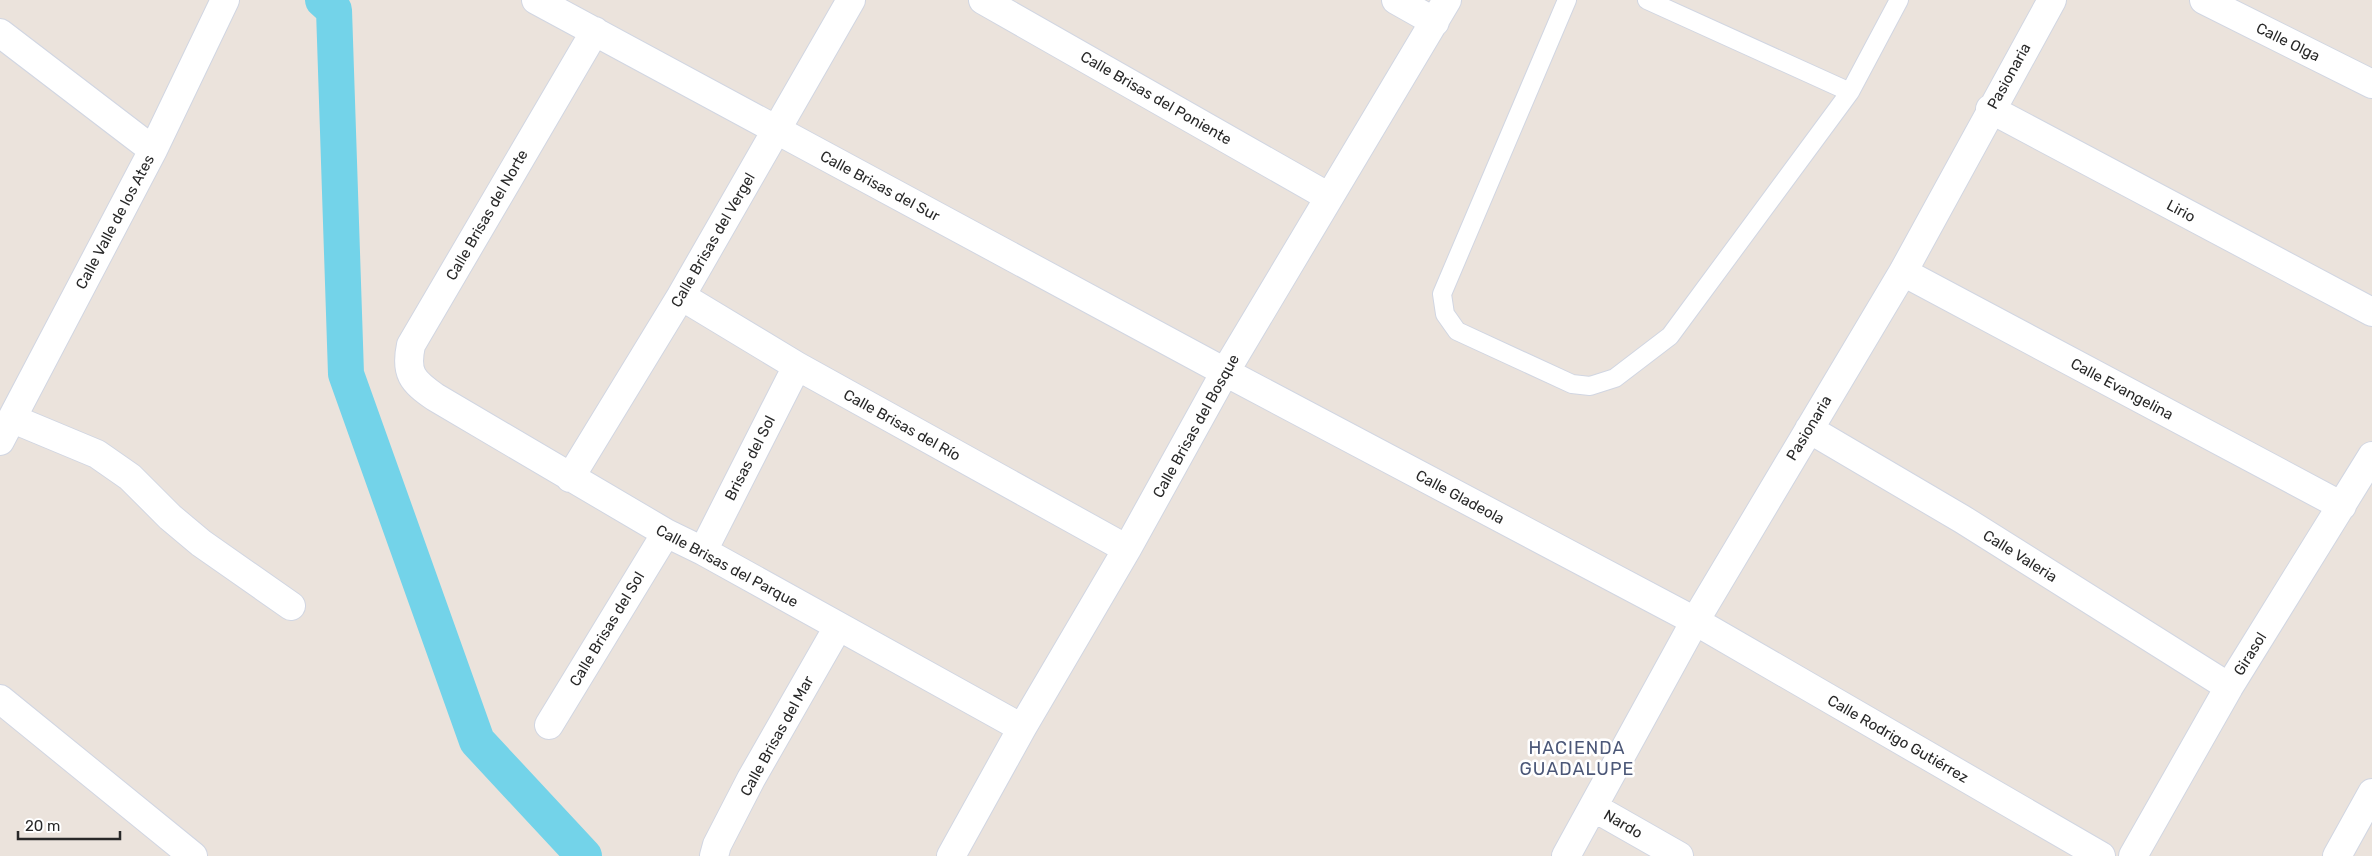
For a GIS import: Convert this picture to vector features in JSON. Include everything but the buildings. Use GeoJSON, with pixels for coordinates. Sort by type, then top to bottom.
{"type":"FeatureCollection","features":[{"type":"Feature","properties":{"kind":"street","name":"Calle Brisas del Sur"},"geometry":{"type":"LineString","coordinates":[[536,0],[1225,372]]}},
{"type":"Feature","properties":{"kind":"street","name":"Calle Brisas del Vergel"},"geometry":{"type":"LineString","coordinates":[[570,478],[681,296],[851,0]]}},
{"type":"Feature","properties":{"kind":"street","name":"Calle Brisas del Poniente"},"geometry":{"type":"LineString","coordinates":[[983,0],[1329,197]]}},
{"type":"Feature","properties":{"kind":"street"},"geometry":{"type":"LineString","coordinates":[[1396,0],[1441,11]]}},
{"type":"Feature","properties":{"kind":"street","name":"Pasionaria"},"geometry":{"type":"LineString","coordinates":[[1566,856],[1695,621],[1902,272],[1990,109],[2052,0]]}},
{"type":"Feature","properties":{"kind":"street","name":"Calle Olga"},"geometry":{"type":"LineString","coordinates":[[2204,0],[2372,84]]}},
{"type":"Feature","properties":{"kind":"street","name":"Calle Valle de los Ates"},"geometry":{"type":"LineString","coordinates":[[7,430],[153,150],[222,1]]}},
{"type":"Feature","properties":{"kind":"street","name":"Calle Brisas del Bosque"},"geometry":{"type":"LineString","coordinates":[[951,856],[1022,728],[1127,549],[1225,372],[1441,11]]}},
{"type":"Feature","properties":{"kind":"street","name":"Calle Brisas del Norte"},"geometry":{"type":"LineString","coordinates":[[434,397],[418,385],[411,375],[407,363],[411,345],[594,31]]}},
{"type":"Feature","properties":{"kind":"street"},"geometry":{"type":"LineString","coordinates":[[0,33],[153,150]]}},
{"type":"Feature","properties":{"kind":"street","name":"Lirio"},"geometry":{"type":"LineString","coordinates":[[1990,109],[2372,312]]}},
{"type":"Feature","properties":{"kind":"street","name":"Calle Evangelina"},"geometry":{"type":"LineString","coordinates":[[1902,272],[2342,506]]}},
{"type":"Feature","properties":{"kind":"street","name":"Calle Brisas del Río"},"geometry":{"type":"LineString","coordinates":[[681,296],[797,366],[1127,549]]}},
{"type":"Feature","properties":{"kind":"street","name":"Brisas del Sol"},"geometry":{"type":"LineString","coordinates":[[703,550],[797,366]]}},
{"type":"Feature","properties":{"kind":"street","name":"Calle Gladeola"},"geometry":{"type":"LineString","coordinates":[[1225,372],[1695,621]]}},
{"type":"Feature","properties":{"kind":"street","name":"Calle Brisas del Parque"},"geometry":{"type":"LineString","coordinates":[[434,397],[666,534],[703,550],[1022,728]]}},
{"type":"Feature","properties":{"kind":"street","name":"Calle Valeria"},"geometry":{"type":"LineString","coordinates":[[1809,429],[1962,519],[2229,687]]}},
{"type":"Feature","properties":{"kind":"street"},"geometry":{"type":"LineString","coordinates":[[7,430],[97,454],[130,477],[170,517],[201,543],[291,606]]}},
{"type":"Feature","properties":{"kind":"street","name":"Girasol"},"geometry":{"type":"LineString","coordinates":[[2133,856],[2229,687],[2372,456]]}},
{"type":"Feature","properties":{"kind":"street","name":"Calle Brisas del Sol"},"geometry":{"type":"LineString","coordinates":[[549,725],[666,534]]}},
{"type":"Feature","properties":{"kind":"street","name":"Calle Rodrigo Gutiérrez"},"geometry":{"type":"LineString","coordinates":[[1695,621],[2101,856]]}},
{"type":"Feature","properties":{"kind":"street","name":"Calle Brisas del Mar"},"geometry":{"type":"LineString","coordinates":[[715,850],[838,627]]}},
{"type":"Feature","properties":{"kind":"street"},"geometry":{"type":"LineString","coordinates":[[0,698],[193,856]]}},
{"type":"Feature","properties":{"kind":"street"},"geometry":{"type":"LineString","coordinates":[[2337,856],[2372,793]]}},
{"type":"Feature","properties":{"kind":"street","name":"Nardo"},"geometry":{"type":"LineString","coordinates":[[1593,807],[1679,856]]}},
{"type":"Feature","properties":{"kind":"lane"},"geometry":{"type":"LineString","coordinates":[[1567,0],[1442,294],[1445,314],[1457,331],[1572,384],[1590,386],[1615,378],[1670,336],[1850,92],[1899,0]]}},
{"type":"Feature","properties":{"kind":"lane"},"geometry":{"type":"LineString","coordinates":[[1647,0],[1850,92]]}},
{"type":"Feature","properties":{"kind":"waterway"},"geometry":{"type":"LineString","coordinates":[[323,0],[334,10],[346,374],[477,741],[584,856]]}},
{"type":"Feature","properties":{"kind":"district","name":"HACIENDA GUADALUPE"},"geometry":{"type":"Point","coordinates":[1577,758]}}]}
